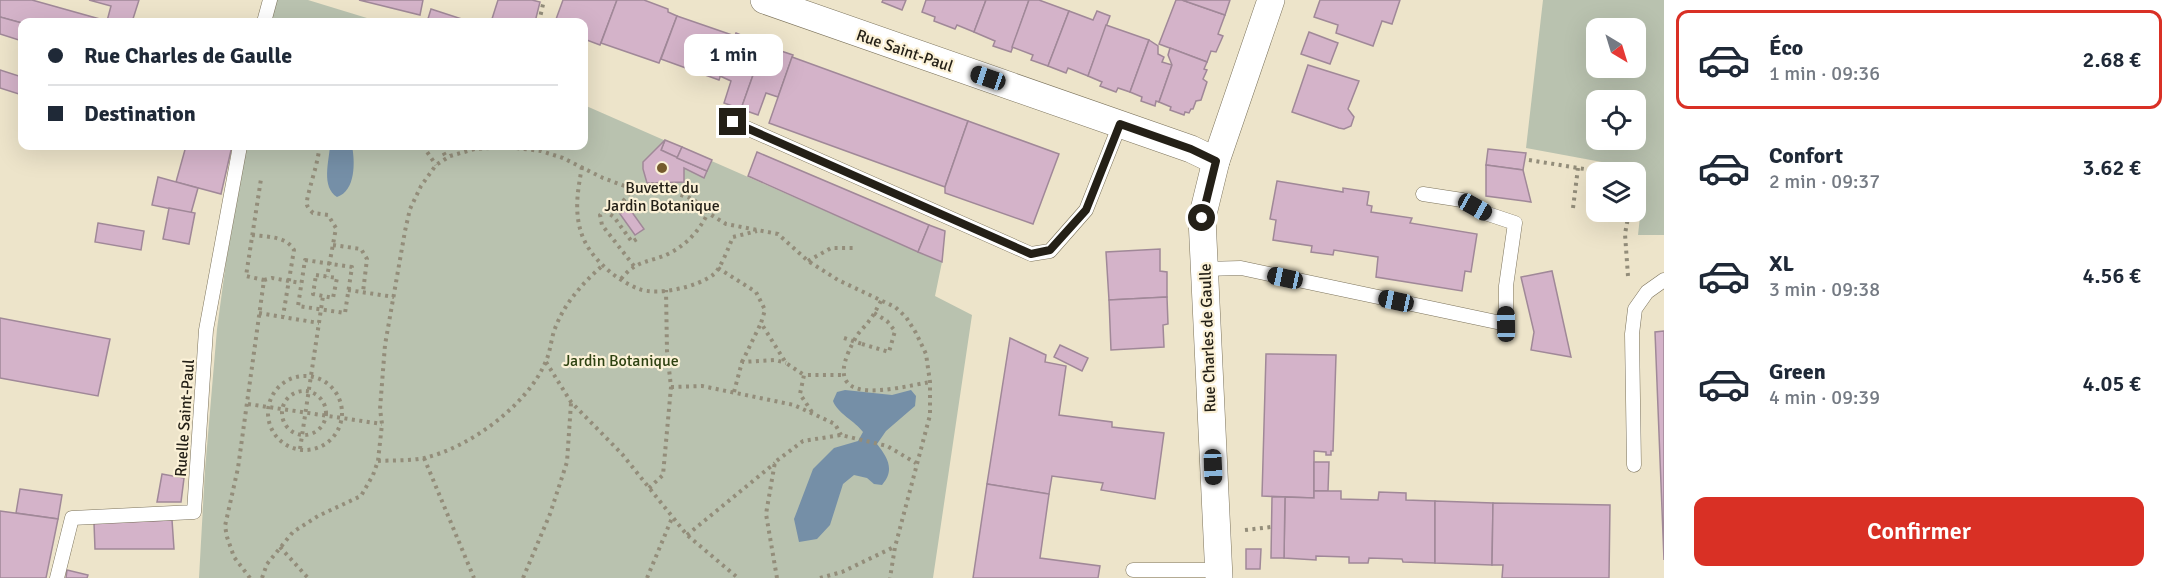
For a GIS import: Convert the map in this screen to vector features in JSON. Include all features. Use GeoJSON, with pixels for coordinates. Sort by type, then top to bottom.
{"type":"FeatureCollection","features":[{"type":"Feature","properties":{"kind":"street","name":"Rue Saint-Paul"},"geometry":{"type":"LineString","coordinates":[[764,0],[1191,149],[1216,161]]}},
{"type":"Feature","properties":{"kind":"street","name":"Rue Charles de Gaulle"},"geometry":{"type":"LineString","coordinates":[[1218,574],[1202,218],[1216,161],[1271,0]]}},
{"type":"Feature","properties":{"kind":"lane"},"geometry":{"type":"LineString","coordinates":[[265,18],[270,0]]}},
{"type":"Feature","properties":{"kind":"lane"},"geometry":{"type":"LineString","coordinates":[[733,122],[1031,254],[1050,250],[1086,210],[1120,124]]}},
{"type":"Feature","properties":{"kind":"lane","name":"Ruelle Saint-Paul"},"geometry":{"type":"LineString","coordinates":[[57,578],[72,518],[194,512],[206,330],[239,150]]}},
{"type":"Feature","properties":{"kind":"lane"},"geometry":{"type":"LineString","coordinates":[[1204,268],[1241,268],[1506,324],[1506,286],[1515,223],[1488,214],[1462,200],[1423,194]]}},
{"type":"Feature","properties":{"kind":"lane"},"geometry":{"type":"LineString","coordinates":[[1634,465],[1632,334],[1635,309],[1647,292],[1664,280]]}},
{"type":"Feature","properties":{"kind":"lane"},"geometry":{"type":"LineString","coordinates":[[1133,570],[1218,574]]}},
{"type":"Feature","properties":{"kind":"path"},"geometry":{"type":"LineString","coordinates":[[540,18],[544,0]]}},
{"type":"Feature","properties":{"kind":"path"},"geometry":{"type":"LineString","coordinates":[[318,150],[307,204],[313,213],[328,215],[336,228],[327,277]]}},
{"type":"Feature","properties":{"kind":"path"},"geometry":{"type":"LineString","coordinates":[[426,150],[436,165]]}},
{"type":"Feature","properties":{"kind":"path"},"geometry":{"type":"LineString","coordinates":[[442,150],[447,159]]}},
{"type":"Feature","properties":{"kind":"path"},"geometry":{"type":"LineString","coordinates":[[262,578],[267,564],[293,532],[307,522],[361,496],[369,485],[378,461],[385,345],[410,209],[421,186],[436,165],[468,151],[476,150]]}},
{"type":"Feature","properties":{"kind":"path"},"geometry":{"type":"LineString","coordinates":[[541,150],[630,188],[675,193],[693,199],[708,213],[726,224],[778,234],[808,261],[838,280],[895,307],[906,317],[926,354],[930,382],[930,415],[895,547],[890,578]]}},
{"type":"Feature","properties":{"kind":"path"},"geometry":{"type":"LineString","coordinates":[[1529,160],[1586,169]]}},
{"type":"Feature","properties":{"kind":"path"},"geometry":{"type":"LineString","coordinates":[[262,168],[246,276],[302,283]]}},
{"type":"Feature","properties":{"kind":"path"},"geometry":{"type":"LineString","coordinates":[[582,168],[576,207],[579,225],[590,250],[603,265],[639,289],[653,292],[686,288],[715,273],[734,237],[758,231]]}},
{"type":"Feature","properties":{"kind":"path"},"geometry":{"type":"LineString","coordinates":[[1573,208],[1578,168]]}},
{"type":"Feature","properties":{"kind":"path"},"geometry":{"type":"LineString","coordinates":[[623,201],[630,188]]}},
{"type":"Feature","properties":{"kind":"path"},"geometry":{"type":"LineString","coordinates":[[634,266],[602,225],[600,215],[605,211],[614,217],[632,242],[637,239]]}},
{"type":"Feature","properties":{"kind":"path"},"geometry":{"type":"LineString","coordinates":[[621,279],[639,263],[668,254],[687,242],[701,226],[708,213]]}},
{"type":"Feature","properties":{"kind":"path"},"geometry":{"type":"LineString","coordinates":[[1627,222],[1625,234],[1628,276],[1647,292]]}},
{"type":"Feature","properties":{"kind":"path"},"geometry":{"type":"LineString","coordinates":[[252,235],[284,240],[290,243],[294,250],[283,316]]}},
{"type":"Feature","properties":{"kind":"path"},"geometry":{"type":"LineString","coordinates":[[333,245],[361,249],[367,259],[363,292]]}},
{"type":"Feature","properties":{"kind":"path"},"geometry":{"type":"LineString","coordinates":[[808,261],[831,248],[857,248]]}},
{"type":"Feature","properties":{"kind":"path"},"geometry":{"type":"LineString","coordinates":[[305,260],[352,267],[345,313],[298,306],[302,283],[305,260]]}},
{"type":"Feature","properties":{"kind":"path"},"geometry":{"type":"LineString","coordinates":[[378,461],[424,458],[468,440],[509,411],[524,397],[546,361],[555,326],[567,304],[586,280],[603,265]]}},
{"type":"Feature","properties":{"kind":"path"},"geometry":{"type":"LineString","coordinates":[[718,268],[756,292],[765,310],[742,362],[734,392]]}},
{"type":"Feature","properties":{"kind":"path"},"geometry":{"type":"LineString","coordinates":[[316,274],[337,278],[333,298],[323,297],[313,294],[316,274]]}},
{"type":"Feature","properties":{"kind":"path"},"geometry":{"type":"LineString","coordinates":[[250,578],[234,557],[225,526],[238,468],[264,280]]}},
{"type":"Feature","properties":{"kind":"path"},"geometry":{"type":"LineString","coordinates":[[348,290],[394,297]]}},
{"type":"Feature","properties":{"kind":"path"},"geometry":{"type":"LineString","coordinates":[[649,488],[663,475],[671,387],[667,351],[666,291]]}},
{"type":"Feature","properties":{"kind":"path"},"geometry":{"type":"LineString","coordinates":[[300,449],[323,297]]}},
{"type":"Feature","properties":{"kind":"path"},"geometry":{"type":"LineString","coordinates":[[881,301],[855,337],[844,362],[843,375],[848,385],[862,390],[891,391],[930,382]]}},
{"type":"Feature","properties":{"kind":"path"},"geometry":{"type":"LineString","coordinates":[[844,338],[889,352],[895,331],[887,321],[874,313]]}},
{"type":"Feature","properties":{"kind":"path"},"geometry":{"type":"LineString","coordinates":[[259,314],[319,323]]}},
{"type":"Feature","properties":{"kind":"path"},"geometry":{"type":"LineString","coordinates":[[761,323],[786,363]]}},
{"type":"Feature","properties":{"kind":"path"},"geometry":{"type":"LineString","coordinates":[[742,362],[775,360],[786,363],[804,375],[843,375]]}},
{"type":"Feature","properties":{"kind":"path"},"geometry":{"type":"LineString","coordinates":[[546,361],[571,402],[622,454],[687,535],[738,578]]}},
{"type":"Feature","properties":{"kind":"path"},"geometry":{"type":"LineString","coordinates":[[804,375],[800,394],[813,414]]}},
{"type":"Feature","properties":{"kind":"path"},"geometry":{"type":"LineString","coordinates":[[299,376],[310,376],[322,379],[331,386],[338,396],[342,418],[331,439],[322,446],[300,449],[282,442],[275,434],[268,417],[269,407],[272,396],[288,380],[299,376]]}},
{"type":"Feature","properties":{"kind":"path"},"geometry":{"type":"LineString","coordinates":[[671,387],[702,386],[794,405],[835,424],[841,435]]}},
{"type":"Feature","properties":{"kind":"path"},"geometry":{"type":"LineString","coordinates":[[308,391],[322,400],[326,407],[326,416],[320,428],[315,432],[301,434],[289,428],[285,423],[283,409],[291,394],[308,391]]}},
{"type":"Feature","properties":{"kind":"path"},"geometry":{"type":"LineString","coordinates":[[523,578],[550,514],[567,462],[571,402]]}},
{"type":"Feature","properties":{"kind":"path"},"geometry":{"type":"LineString","coordinates":[[248,404],[382,424]]}},
{"type":"Feature","properties":{"kind":"path"},"geometry":{"type":"LineString","coordinates":[[687,535],[803,441],[841,435],[854,437],[887,446],[916,463]]}},
{"type":"Feature","properties":{"kind":"path"},"geometry":{"type":"LineString","coordinates":[[424,458],[474,578]]}},
{"type":"Feature","properties":{"kind":"path"},"geometry":{"type":"LineString","coordinates":[[775,462],[766,514],[777,578]]}},
{"type":"Feature","properties":{"kind":"path"},"geometry":{"type":"LineString","coordinates":[[647,578],[672,518]]}},
{"type":"Feature","properties":{"kind":"path"},"geometry":{"type":"LineString","coordinates":[[1243,531],[1271,527]]}},
{"type":"Feature","properties":{"kind":"path"},"geometry":{"type":"LineString","coordinates":[[280,547],[308,578]]}},
{"type":"Feature","properties":{"kind":"path"},"geometry":{"type":"LineString","coordinates":[[820,578],[842,572],[895,547]]}},
{"type":"Feature","properties":{"kind":"green space"},"geometry":{"type":"Polygon","coordinates":[[[275,0],[308,0],[367,18],[271,18],[275,0]]]}},
{"type":"Feature","properties":{"kind":"green space"},"geometry":{"type":"Polygon","coordinates":[[[1543,0],[1664,0],[1664,235],[1638,235],[1639,222],[1646,222],[1646,162],[1602,162],[1526,148],[1543,0]]]}},
{"type":"Feature","properties":{"kind":"green space","name":"Jardin Botanique"},"geometry":{"type":"Polygon","coordinates":[[[588,107],[942,262],[935,296],[972,315],[933,578],[199,578],[205,470],[217,329],[226,262],[246,150],[588,150],[588,107]]]}},
{"type":"Feature","properties":{"kind":"water"},"geometry":{"type":"Polygon","coordinates":[[[330,150],[353,150],[354,167],[351,182],[348,189],[337,197],[329,187],[330,150]]]}},
{"type":"Feature","properties":{"kind":"water"},"geometry":{"type":"Polygon","coordinates":[[[845,390],[892,395],[911,390],[916,396],[915,406],[886,431],[877,444],[884,454],[889,469],[882,485],[854,475],[843,484],[830,525],[817,539],[799,542],[794,519],[813,469],[834,448],[858,441],[863,432],[838,409],[833,401],[837,392],[845,390]]]}},
{"type":"Feature","properties":{"kind":"building"},"geometry":{"type":"Polygon","coordinates":[[[0,0],[32,0],[96,18],[18,18],[18,22],[0,17],[0,0]]]}},
{"type":"Feature","properties":{"kind":"building"},"geometry":{"type":"Polygon","coordinates":[[[89,0],[139,0],[133,18],[108,18],[111,6],[89,0]]]}},
{"type":"Feature","properties":{"kind":"building"},"geometry":{"type":"Polygon","coordinates":[[[359,0],[423,0],[420,15],[359,0]]]}},
{"type":"Feature","properties":{"kind":"building"},"geometry":{"type":"Polygon","coordinates":[[[498,0],[540,2],[536,18],[492,18],[498,0]]]}},
{"type":"Feature","properties":{"kind":"building"},"geometry":{"type":"Polygon","coordinates":[[[563,0],[617,0],[600,45],[588,40],[588,18],[556,18],[563,0]]]}},
{"type":"Feature","properties":{"kind":"building"},"geometry":{"type":"Polygon","coordinates":[[[617,0],[644,0],[668,9],[668,12],[677,16],[659,63],[601,43],[617,0]]]}},
{"type":"Feature","properties":{"kind":"building"},"geometry":{"type":"Polygon","coordinates":[[[883,0],[906,0],[902,10],[882,2],[883,0]]]}},
{"type":"Feature","properties":{"kind":"building"},"geometry":{"type":"Polygon","coordinates":[[[926,0],[986,0],[974,32],[957,25],[955,29],[934,21],[935,17],[922,12],[926,0]]]}},
{"type":"Feature","properties":{"kind":"building"},"geometry":{"type":"Polygon","coordinates":[[[986,0],[1029,0],[1011,52],[993,46],[995,41],[974,32],[986,0]]]}},
{"type":"Feature","properties":{"kind":"building"},"geometry":{"type":"Polygon","coordinates":[[[1029,0],[1039,0],[1069,11],[1048,66],[1031,60],[1033,55],[1012,47],[1029,0]]]}},
{"type":"Feature","properties":{"kind":"building"},"geometry":{"type":"Polygon","coordinates":[[[1176,0],[1225,15],[1218,34],[1223,36],[1216,52],[1211,51],[1207,62],[1159,44],[1176,0]]]}},
{"type":"Feature","properties":{"kind":"building"},"geometry":{"type":"Polygon","coordinates":[[[1182,0],[1230,0],[1225,15],[1182,0]]]}},
{"type":"Feature","properties":{"kind":"building"},"geometry":{"type":"Polygon","coordinates":[[[1320,0],[1400,0],[1392,24],[1382,21],[1373,46],[1336,33],[1338,25],[1314,17],[1320,0]]]}},
{"type":"Feature","properties":{"kind":"building"},"geometry":{"type":"Polygon","coordinates":[[[431,9],[459,18],[428,18],[431,9]]]}},
{"type":"Feature","properties":{"kind":"building"},"geometry":{"type":"Polygon","coordinates":[[[1069,11],[1093,20],[1097,11],[1110,16],[1088,76],[1068,68],[1066,73],[1048,66],[1069,11]]]}},
{"type":"Feature","properties":{"kind":"building"},"geometry":{"type":"Polygon","coordinates":[[[677,16],[735,36],[719,80],[661,59],[677,16]]]}},
{"type":"Feature","properties":{"kind":"building"},"geometry":{"type":"Polygon","coordinates":[[[0,17],[18,22],[18,40],[0,34],[0,17]]]}},
{"type":"Feature","properties":{"kind":"building"},"geometry":{"type":"Polygon","coordinates":[[[1106,25],[1149,40],[1130,92],[1118,88],[1116,92],[1100,86],[1102,82],[1088,76],[1106,25]]]}},
{"type":"Feature","properties":{"kind":"building"},"geometry":{"type":"Polygon","coordinates":[[[1309,32],[1338,43],[1330,64],[1301,54],[1309,32]]]}},
{"type":"Feature","properties":{"kind":"building"},"geometry":{"type":"Polygon","coordinates":[[[736,33],[748,38],[747,41],[763,47],[741,109],[724,103],[731,81],[720,76],[736,33]]]}},
{"type":"Feature","properties":{"kind":"building"},"geometry":{"type":"Polygon","coordinates":[[[1149,40],[1158,46],[1158,54],[1164,57],[1162,62],[1172,65],[1159,102],[1156,101],[1155,106],[1141,101],[1142,97],[1130,92],[1149,40]]]}},
{"type":"Feature","properties":{"kind":"building"},"geometry":{"type":"Polygon","coordinates":[[[763,47],[793,55],[778,97],[766,93],[758,115],[741,109],[763,47]]]}},
{"type":"Feature","properties":{"kind":"building"},"geometry":{"type":"Polygon","coordinates":[[[1170,48],[1207,62],[1204,69],[1207,70],[1203,79],[1207,82],[1201,100],[1196,101],[1193,109],[1189,113],[1185,112],[1184,115],[1170,110],[1171,107],[1159,102],[1172,65],[1168,55],[1170,48]]]}},
{"type":"Feature","properties":{"kind":"building"},"geometry":{"type":"Polygon","coordinates":[[[792,57],[968,121],[945,187],[769,123],[792,57]]]}},
{"type":"Feature","properties":{"kind":"building"},"geometry":{"type":"Polygon","coordinates":[[[1308,65],[1359,81],[1348,109],[1354,117],[1351,126],[1344,129],[1339,128],[1292,112],[1308,65]]]}},
{"type":"Feature","properties":{"kind":"building"},"geometry":{"type":"Polygon","coordinates":[[[0,70],[18,76],[18,94],[0,88],[0,70]]]}},
{"type":"Feature","properties":{"kind":"building"},"geometry":{"type":"Polygon","coordinates":[[[968,121],[1059,154],[1033,224],[945,193],[945,187],[968,121]]]}},
{"type":"Feature","properties":{"kind":"building"},"geometry":{"type":"Polygon","coordinates":[[[665,140],[682,147],[677,158],[661,150],[665,140]]]}},
{"type":"Feature","properties":{"kind":"building"},"geometry":{"type":"Polygon","coordinates":[[[665,140],[661,150],[707,171],[704,178],[684,168],[684,182],[647,183],[643,162],[665,140]]]}},
{"type":"Feature","properties":{"kind":"building"},"geometry":{"type":"Polygon","coordinates":[[[682,147],[712,160],[707,171],[677,158],[682,147]]]}},
{"type":"Feature","properties":{"kind":"building"},"geometry":{"type":"Polygon","coordinates":[[[1488,149],[1526,153],[1523,170],[1486,165],[1488,149]]]}},
{"type":"Feature","properties":{"kind":"building"},"geometry":{"type":"Polygon","coordinates":[[[185,150],[231,150],[221,194],[176,182],[185,150]]]}},
{"type":"Feature","properties":{"kind":"building"},"geometry":{"type":"Polygon","coordinates":[[[757,152],[929,225],[918,252],[748,176],[757,152]]]}},
{"type":"Feature","properties":{"kind":"building"},"geometry":{"type":"Polygon","coordinates":[[[1486,165],[1523,170],[1531,202],[1486,196],[1486,165]]]}},
{"type":"Feature","properties":{"kind":"building"},"geometry":{"type":"Polygon","coordinates":[[[158,177],[198,188],[191,213],[152,205],[158,177]]]}},
{"type":"Feature","properties":{"kind":"building"},"geometry":{"type":"Polygon","coordinates":[[[1277,181],[1343,192],[1343,188],[1369,192],[1367,205],[1372,206],[1371,212],[1412,218],[1410,223],[1477,234],[1471,272],[1465,271],[1462,291],[1376,277],[1378,257],[1334,250],[1333,255],[1311,252],[1312,246],[1273,240],[1276,220],[1270,219],[1277,181]]]}},
{"type":"Feature","properties":{"kind":"building"},"geometry":{"type":"Polygon","coordinates":[[[169,208],[195,213],[189,244],[163,239],[169,208]]]}},
{"type":"Feature","properties":{"kind":"building"},"geometry":{"type":"Polygon","coordinates":[[[629,208],[644,229],[635,235],[620,214],[629,208]]]}},
{"type":"Feature","properties":{"kind":"building"},"geometry":{"type":"Polygon","coordinates":[[[98,223],[144,231],[141,250],[95,242],[98,223]]]}},
{"type":"Feature","properties":{"kind":"building"},"geometry":{"type":"Polygon","coordinates":[[[929,225],[945,231],[942,262],[918,252],[929,225]]]}},
{"type":"Feature","properties":{"kind":"building"},"geometry":{"type":"Polygon","coordinates":[[[1160,249],[1160,271],[1167,272],[1167,297],[1109,300],[1106,252],[1160,249]]]}},
{"type":"Feature","properties":{"kind":"building"},"geometry":{"type":"Polygon","coordinates":[[[1552,271],[1571,357],[1531,350],[1534,332],[1521,277],[1552,271]]]}},
{"type":"Feature","properties":{"kind":"building"},"geometry":{"type":"Polygon","coordinates":[[[1167,297],[1168,324],[1163,325],[1164,347],[1111,350],[1109,300],[1167,297]]]}},
{"type":"Feature","properties":{"kind":"building"},"geometry":{"type":"Polygon","coordinates":[[[0,318],[110,339],[98,396],[0,378],[0,318]]]}},
{"type":"Feature","properties":{"kind":"building"},"geometry":{"type":"Polygon","coordinates":[[[1664,331],[1664,560],[1655,332],[1664,331]]]}},
{"type":"Feature","properties":{"kind":"building"},"geometry":{"type":"Polygon","coordinates":[[[1010,338],[1046,355],[1045,362],[1066,366],[1059,415],[1112,422],[1112,427],[1164,433],[1155,499],[1101,490],[1103,483],[1052,476],[1049,494],[987,484],[1010,338]]]}},
{"type":"Feature","properties":{"kind":"building"},"geometry":{"type":"Polygon","coordinates":[[[1060,345],[1088,358],[1082,371],[1054,357],[1060,345]]]}},
{"type":"Feature","properties":{"kind":"building"},"geometry":{"type":"Polygon","coordinates":[[[1266,354],[1336,355],[1333,451],[1331,455],[1326,455],[1326,452],[1314,451],[1314,498],[1262,496],[1266,354]]]}},
{"type":"Feature","properties":{"kind":"building"},"geometry":{"type":"Polygon","coordinates":[[[1314,462],[1329,462],[1328,491],[1314,491],[1314,462]]]}},
{"type":"Feature","properties":{"kind":"building"},"geometry":{"type":"Polygon","coordinates":[[[162,474],[184,478],[181,502],[157,502],[162,474]]]}},
{"type":"Feature","properties":{"kind":"building"},"geometry":{"type":"Polygon","coordinates":[[[987,484],[1049,494],[1040,558],[1100,566],[1098,578],[973,578],[987,484]]]}},
{"type":"Feature","properties":{"kind":"building"},"geometry":{"type":"Polygon","coordinates":[[[20,489],[62,495],[58,519],[16,513],[20,489]]]}},
{"type":"Feature","properties":{"kind":"building"},"geometry":{"type":"Polygon","coordinates":[[[1314,491],[1341,491],[1341,499],[1378,500],[1379,492],[1406,493],[1406,500],[1435,501],[1435,563],[1369,558],[1368,563],[1349,563],[1349,557],[1316,556],[1316,560],[1284,558],[1285,497],[1314,498],[1314,491]]]}},
{"type":"Feature","properties":{"kind":"building"},"geometry":{"type":"Polygon","coordinates":[[[1272,497],[1285,497],[1284,558],[1271,558],[1272,497]]]}},
{"type":"Feature","properties":{"kind":"building"},"geometry":{"type":"Polygon","coordinates":[[[1435,501],[1493,503],[1492,565],[1435,563],[1435,501]]]}},
{"type":"Feature","properties":{"kind":"building"},"geometry":{"type":"Polygon","coordinates":[[[1493,503],[1610,505],[1609,578],[1502,578],[1503,565],[1492,565],[1493,503]]]}},
{"type":"Feature","properties":{"kind":"building"},"geometry":{"type":"Polygon","coordinates":[[[0,511],[58,519],[46,578],[0,578],[0,511]]]}},
{"type":"Feature","properties":{"kind":"building"},"geometry":{"type":"Polygon","coordinates":[[[172,520],[174,549],[95,549],[94,523],[172,520]]]}},
{"type":"Feature","properties":{"kind":"building"},"geometry":{"type":"Polygon","coordinates":[[[1246,549],[1261,549],[1260,569],[1246,569],[1246,549]]]}},
{"type":"Feature","properties":{"kind":"building"},"geometry":{"type":"Polygon","coordinates":[[[67,570],[88,575],[87,578],[66,578],[67,570]]]}},
{"type":"Feature","properties":{"kind":"place","name":"Buvette du Jardin Botanique"},"geometry":{"type":"Point","coordinates":[662,168]}},
{"type":"Feature","properties":{"kind":"route"},"geometry":{"type":"LineString","coordinates":[[733,122],[1031,254],[1050,250],[1086,210],[1120,124],[1191,149],[1216,161],[1202,218]]}}]}
